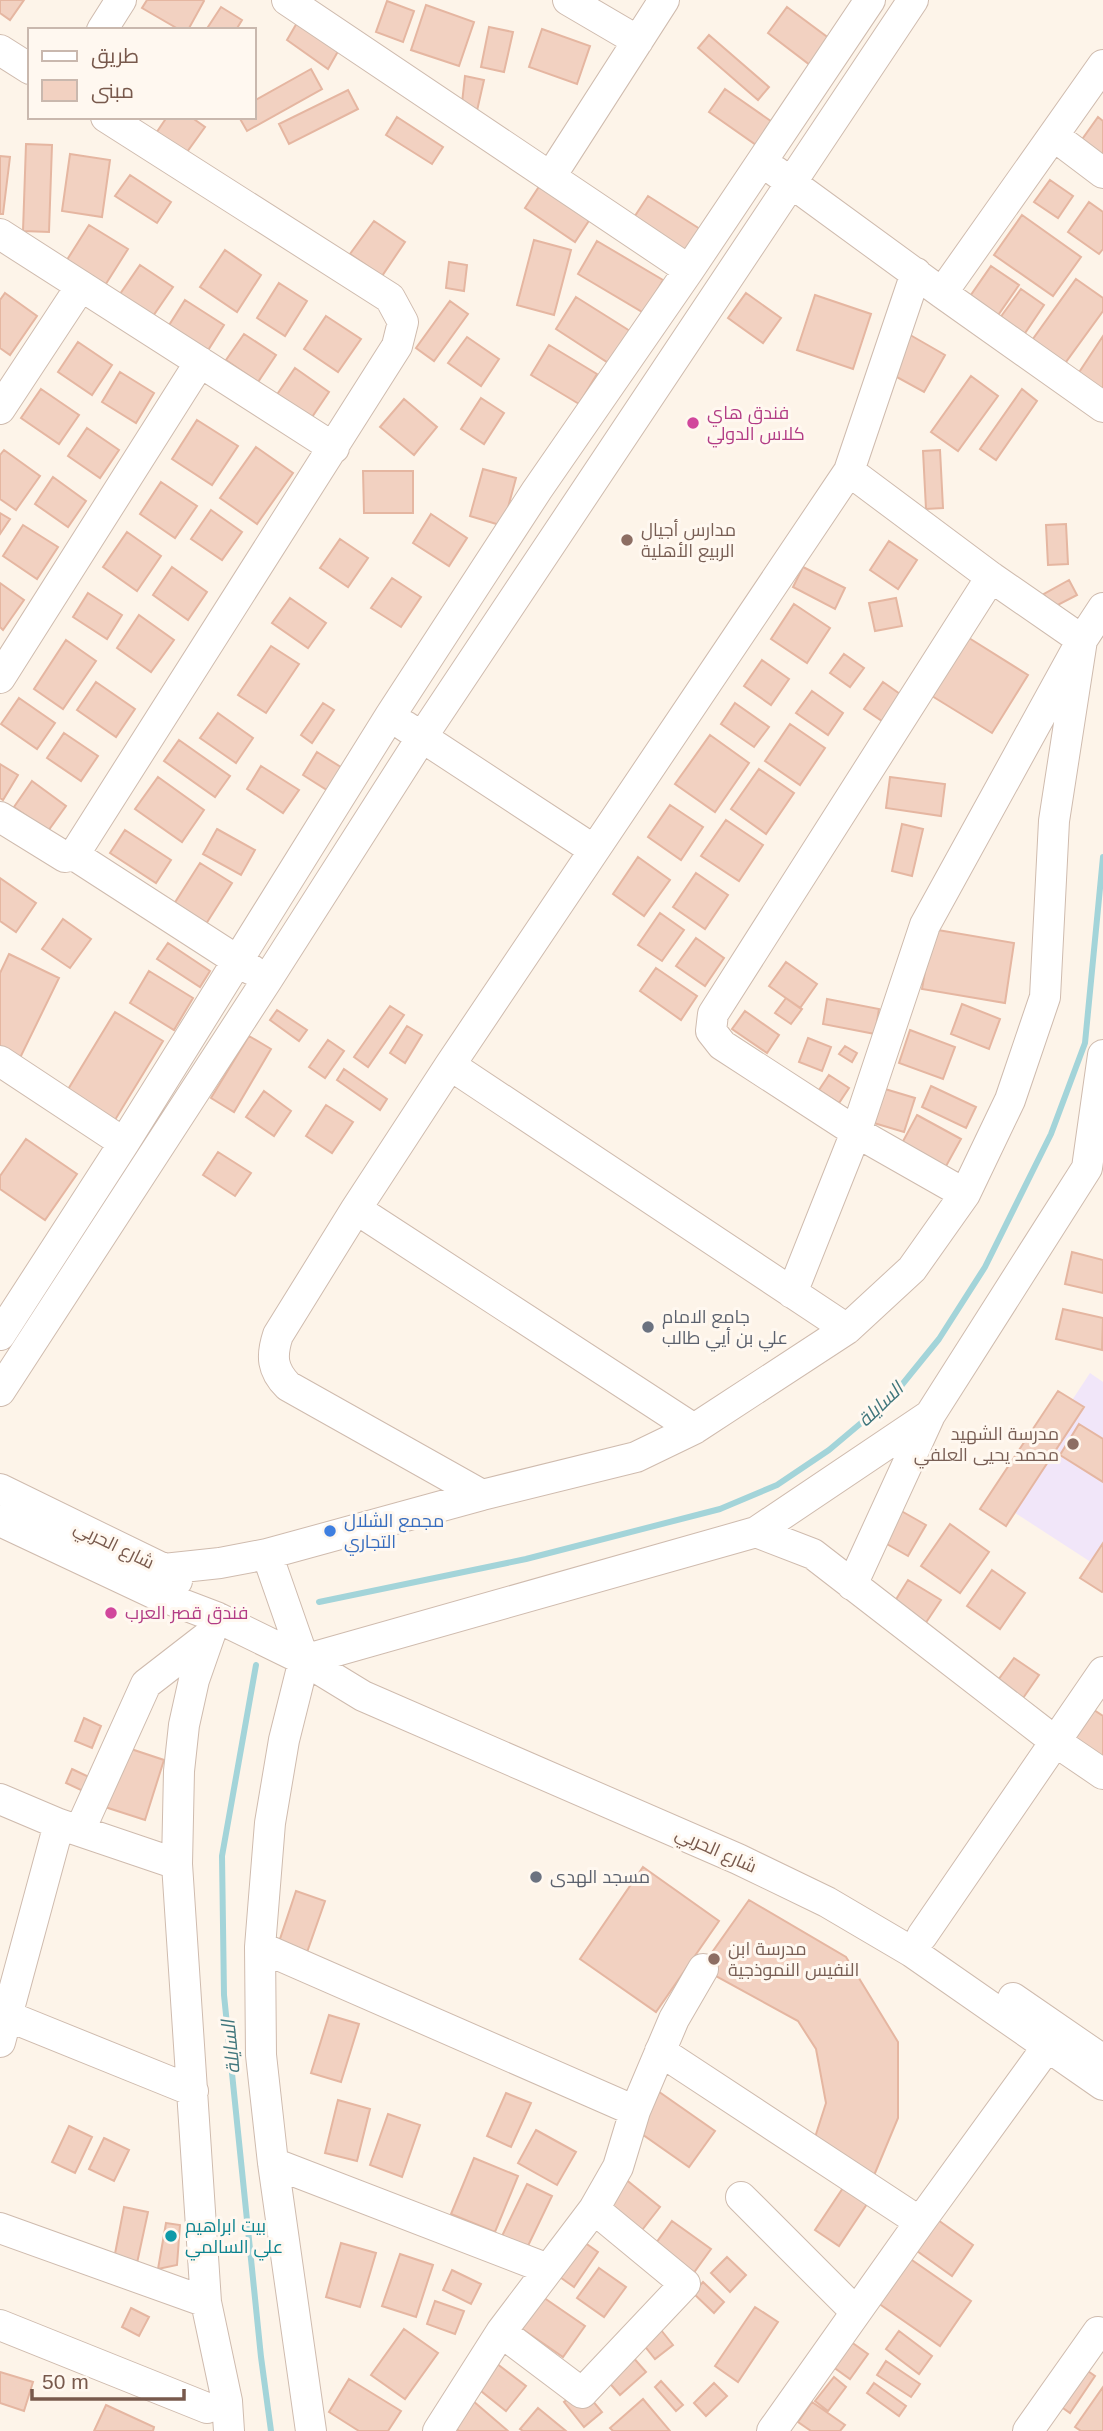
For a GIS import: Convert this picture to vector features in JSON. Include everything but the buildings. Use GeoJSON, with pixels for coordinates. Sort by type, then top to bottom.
{"type":"FeatureCollection","features":[{"type":"Feature","properties":{"kind":"street"},"geometry":{"type":"LineString","coordinates":[[103,28],[121,0]]}},
{"type":"Feature","properties":{"kind":"street"},"geometry":{"type":"LineString","coordinates":[[287,0],[689,270]]}},
{"type":"Feature","properties":{"kind":"street"},"geometry":{"type":"LineString","coordinates":[[569,0],[638,41]]}},
{"type":"Feature","properties":{"kind":"street"},"geometry":{"type":"LineString","coordinates":[[551,176],[664,0]]}},
{"type":"Feature","properties":{"kind":"street"},"geometry":{"type":"LineString","coordinates":[[0,1335],[124,1143],[390,716],[537,490],[870,0]]}},
{"type":"Feature","properties":{"kind":"street"},"geometry":{"type":"LineString","coordinates":[[0,1391],[422,737],[913,0]]}},
{"type":"Feature","properties":{"kind":"street"},"geometry":{"type":"LineString","coordinates":[[0,50],[28,68]]}},
{"type":"Feature","properties":{"kind":"street"},"geometry":{"type":"LineString","coordinates":[[942,293],[1103,65]]}},
{"type":"Feature","properties":{"kind":"street"},"geometry":{"type":"LineString","coordinates":[[0,817],[65,857],[74,855],[397,346],[402,322],[390,298],[109,119]]}},
{"type":"Feature","properties":{"kind":"street"},"geometry":{"type":"LineString","coordinates":[[1054,136],[1103,173]]}},
{"type":"Feature","properties":{"kind":"street"},"geometry":{"type":"LineString","coordinates":[[761,161],[1103,407]]}},
{"type":"Feature","properties":{"kind":"street"},"geometry":{"type":"LineString","coordinates":[[0,234],[334,447]]}},
{"type":"Feature","properties":{"kind":"street"},"geometry":{"type":"LineString","coordinates":[[482,1495],[288,1386],[273,1362],[278,1335],[450,1065],[849,471],[916,273]]}},
{"type":"Feature","properties":{"kind":"street"},"geometry":{"type":"LineString","coordinates":[[0,408],[81,286]]}},
{"type":"Feature","properties":{"kind":"street"},"geometry":{"type":"LineString","coordinates":[[0,678],[9,644],[200,362]]}},
{"type":"Feature","properties":{"kind":"street"},"geometry":{"type":"LineString","coordinates":[[849,471],[1082,640]]}},
{"type":"Feature","properties":{"kind":"street"},"geometry":{"type":"LineString","coordinates":[[965,1194],[856,1132],[722,1045],[712,1031],[713,1014],[991,576]]}},
{"type":"Feature","properties":{"kind":"street"},"geometry":{"type":"LineString","coordinates":[[792,1293],[856,1132],[925,925],[1082,640],[1103,608]]}},
{"type":"Feature","properties":{"kind":"street"},"geometry":{"type":"LineString","coordinates":[[164,1569],[220,1563],[267,1553],[636,1457],[694,1430],[847,1329],[912,1269],[965,1194],[1010,1100],[1045,997],[1054,821],[1082,640]]}},
{"type":"Feature","properties":{"kind":"street"},"geometry":{"type":"LineString","coordinates":[[390,716],[594,850]]}},
{"type":"Feature","properties":{"kind":"street"},"geometry":{"type":"LineString","coordinates":[[74,855],[267,980]]}},
{"type":"Feature","properties":{"kind":"street"},"geometry":{"type":"LineString","coordinates":[[852,1585],[930,1415],[1098,1164],[1103,1055]]}},
{"type":"Feature","properties":{"kind":"street"},"geometry":{"type":"LineString","coordinates":[[0,1060],[124,1143]]}},
{"type":"Feature","properties":{"kind":"street"},"geometry":{"type":"LineString","coordinates":[[450,1065],[847,1329]]}},
{"type":"Feature","properties":{"kind":"street"},"geometry":{"type":"LineString","coordinates":[[356,1209],[694,1430]]}},
{"type":"Feature","properties":{"kind":"street"},"geometry":{"type":"LineString","coordinates":[[304,1660],[756,1532],[930,1415]]}},
{"type":"Feature","properties":{"kind":"street","name":"شارع الحربي"},"geometry":{"type":"LineString","coordinates":[[0,1489],[164,1569],[212,1626]]}},
{"type":"Feature","properties":{"kind":"street","name":"شارع الحربي"},"geometry":{"type":"LineString","coordinates":[[0,1521],[153,1593],[212,1626],[304,1660],[369,1680],[746,1842],[836,1885],[922,1936],[1103,2060]]}},
{"type":"Feature","properties":{"kind":"street"},"geometry":{"type":"LineString","coordinates":[[756,1532],[813,1554],[1056,1742],[1103,1774]]}},
{"type":"Feature","properties":{"kind":"street"},"geometry":{"type":"LineString","coordinates":[[267,1553],[304,1660],[284,1740],[272,1809],[265,1864],[260,1947],[261,2055],[272,2163],[311,2431]]}},
{"type":"Feature","properties":{"kind":"street"},"geometry":{"type":"LineString","coordinates":[[193,2091],[2,2024],[70,1827],[146,1684],[212,1626]]}},
{"type":"Feature","properties":{"kind":"street"},"geometry":{"type":"LineString","coordinates":[[209,2413],[206,2302],[177,1864],[179,1771],[184,1725],[194,1680],[212,1626]]}},
{"type":"Feature","properties":{"kind":"street","name":"شارع الحربي"},"geometry":{"type":"LineString","coordinates":[[304,1660],[363,1696],[738,1859],[827,1902],[912,1952],[1103,2085]]}},
{"type":"Feature","properties":{"kind":"street"},"geometry":{"type":"LineString","coordinates":[[922,1936],[1103,1672]]}},
{"type":"Feature","properties":{"kind":"street"},"geometry":{"type":"LineString","coordinates":[[0,1799],[70,1827],[177,1864]]}},
{"type":"Feature","properties":{"kind":"street"},"geometry":{"type":"LineString","coordinates":[[260,1947],[635,2111]]}},
{"type":"Feature","properties":{"kind":"street"},"geometry":{"type":"LineString","coordinates":[[438,2431],[501,2332],[594,2209],[618,2167],[635,2111],[674,2019],[703,1969]]}},
{"type":"Feature","properties":{"kind":"street"},"geometry":{"type":"LineString","coordinates":[[772,2431],[1047,2047]]}},
{"type":"Feature","properties":{"kind":"street"},"geometry":{"type":"LineString","coordinates":[[660,2051],[920,2222]]}},
{"type":"Feature","properties":{"kind":"street"},"geometry":{"type":"LineString","coordinates":[[272,2163],[548,2269]]}},
{"type":"Feature","properties":{"kind":"street"},"geometry":{"type":"LineString","coordinates":[[741,2197],[856,2312]]}},
{"type":"Feature","properties":{"kind":"street"},"geometry":{"type":"LineString","coordinates":[[501,2332],[582,2393],[685,2284],[594,2209]]}},
{"type":"Feature","properties":{"kind":"street"},"geometry":{"type":"LineString","coordinates":[[0,2228],[206,2302]]}},
{"type":"Feature","properties":{"kind":"street"},"geometry":{"type":"LineString","coordinates":[[0,2325],[209,2413],[229,2431]]}},
{"type":"Feature","properties":{"kind":"street"},"geometry":{"type":"LineString","coordinates":[[1028,2431],[1098,2332],[1103,2335]]}},
{"type":"Feature","properties":{"kind":"shaded area","name":"مدرسة الشهيد محمد يحيى العلفي"},"geometry":{"type":"Polygon","coordinates":[[[1090,1373],[1103,1382],[1103,1570],[1003,1505],[1090,1373]]]}},
{"type":"Feature","properties":{"kind":"waterway","name":"السايلة"},"geometry":{"type":"LineString","coordinates":[[319,1602],[526,1559],[720,1509],[777,1485],[829,1450],[892,1397],[939,1339],[985,1267],[1051,1134],[1085,1043],[1103,857]]}},
{"type":"Feature","properties":{"kind":"waterway","name":"السايلة"},"geometry":{"type":"LineString","coordinates":[[256,1665],[222,1856],[224,1995],[271,2431]]}},
{"type":"Feature","properties":{"kind":"place","name":"فندق هاي كلاس الدولي"},"geometry":{"type":"Point","coordinates":[693,423]}},
{"type":"Feature","properties":{"kind":"place","name":"مدارس أجيال الربيع الأهلية"},"geometry":{"type":"Point","coordinates":[627,540]}},
{"type":"Feature","properties":{"kind":"place","name":"جامع الامام علي بن أيي طالب"},"geometry":{"type":"Point","coordinates":[648,1327]}},
{"type":"Feature","properties":{"kind":"place","name":"مدرسة الشهيد محمد يحيى العلفي"},"geometry":{"type":"Point","coordinates":[1073,1444]}},
{"type":"Feature","properties":{"kind":"place","name":"مجمع الشلال التجاري"},"geometry":{"type":"Point","coordinates":[330,1531]}},
{"type":"Feature","properties":{"kind":"place","name":"فندق قصر العرب"},"geometry":{"type":"Point","coordinates":[111,1613]}},
{"type":"Feature","properties":{"kind":"place","name":"مسجد الهدى"},"geometry":{"type":"Point","coordinates":[536,1877]}},
{"type":"Feature","properties":{"kind":"place","name":"مدرسة ابن النفيس النموذجية"},"geometry":{"type":"Point","coordinates":[714,1959]}},
{"type":"Feature","properties":{"kind":"place","name":"بيت ابراهيم علي السالمي"},"geometry":{"type":"Point","coordinates":[171,2236]}}]}
